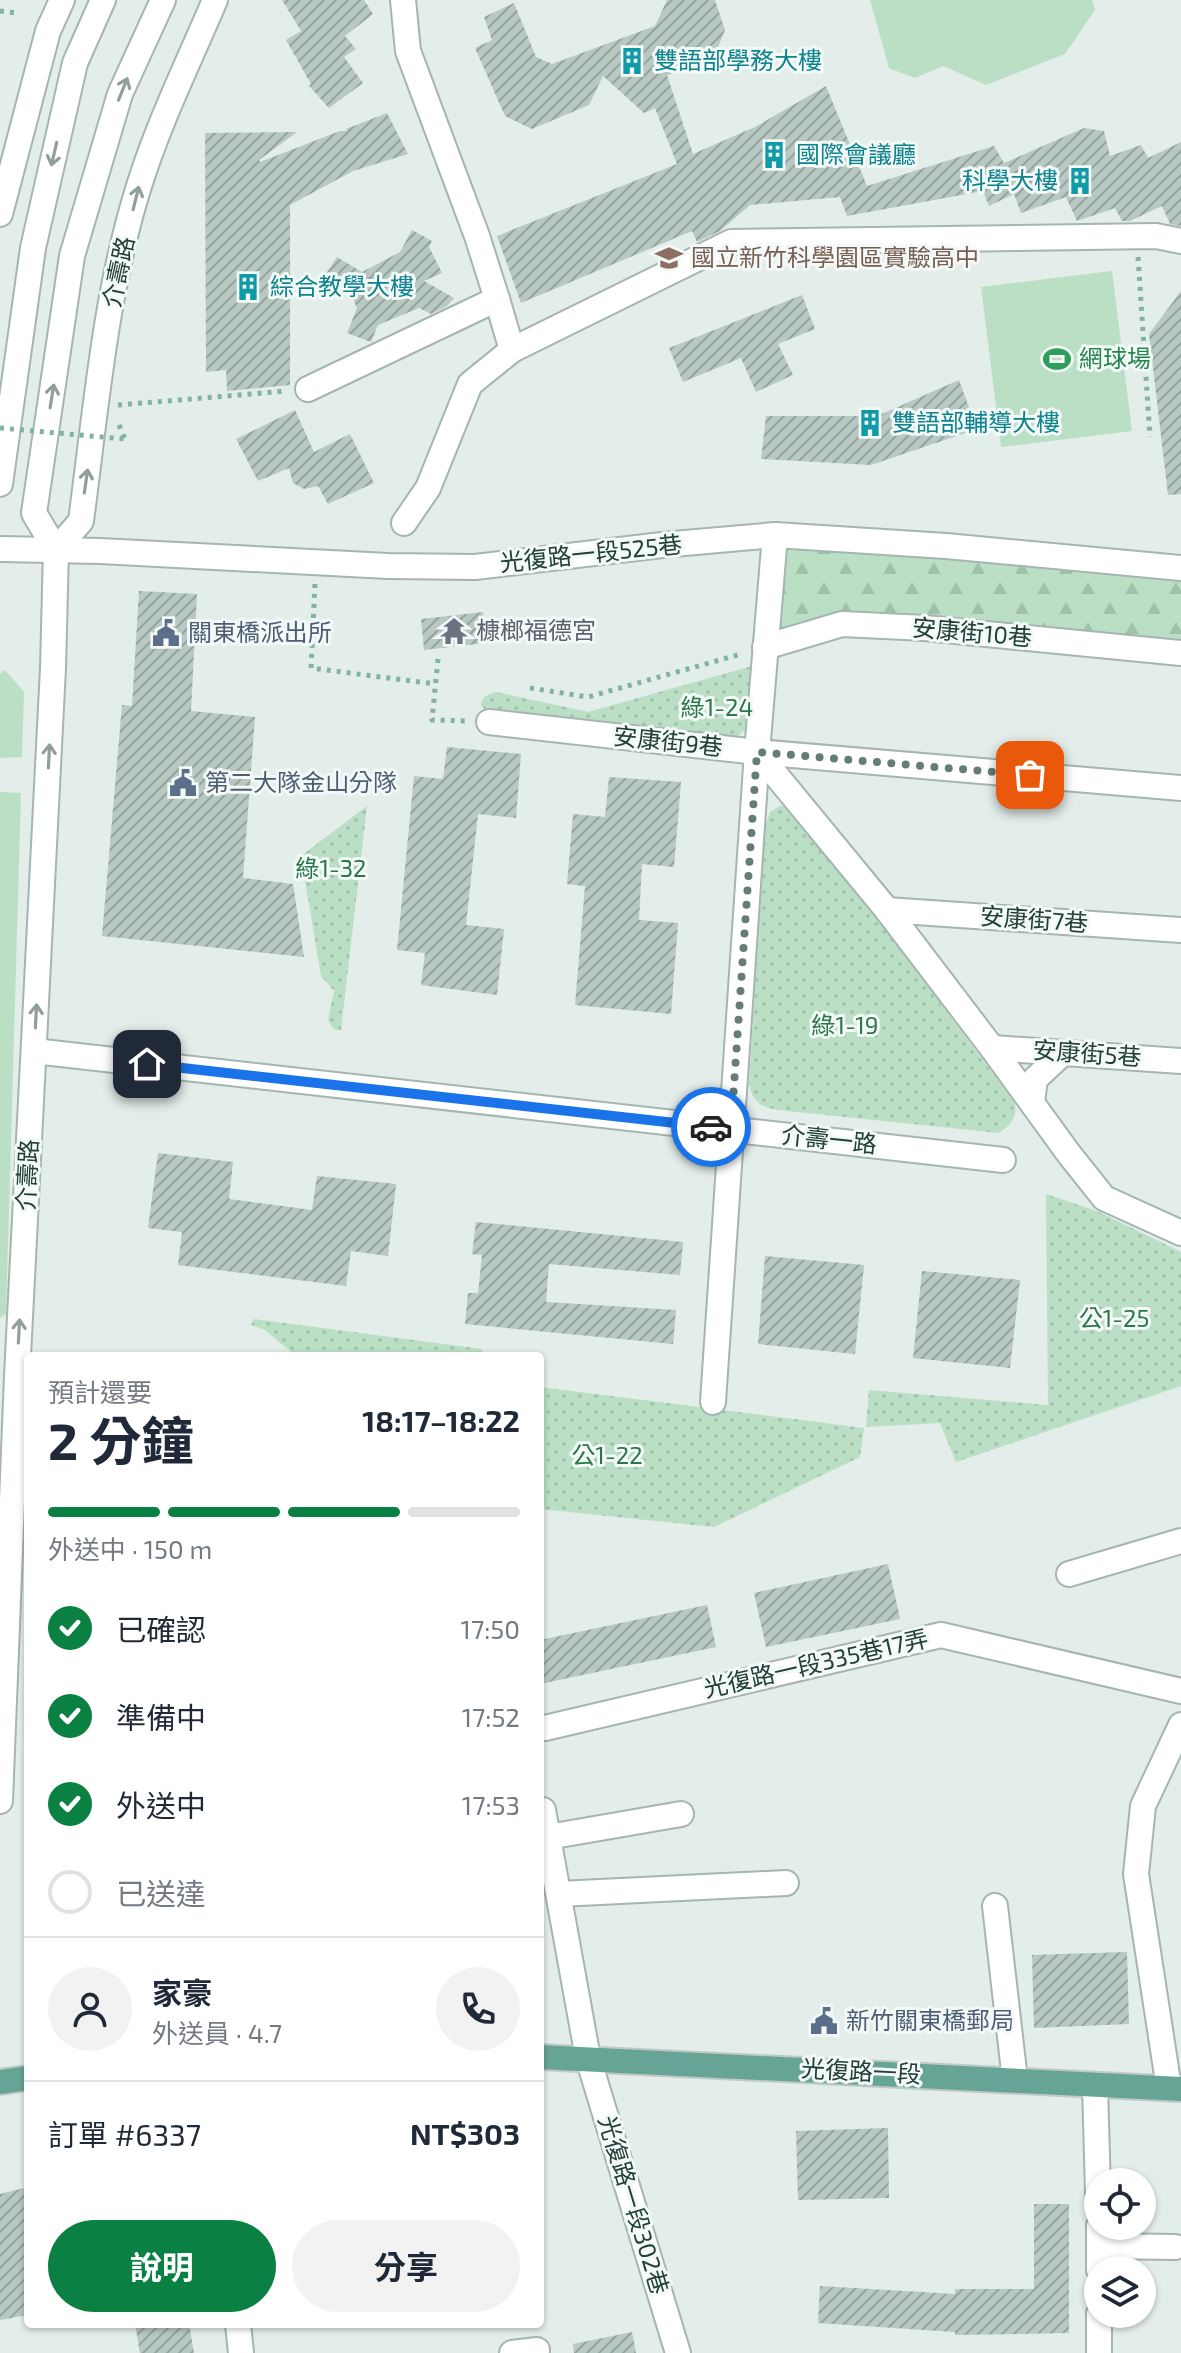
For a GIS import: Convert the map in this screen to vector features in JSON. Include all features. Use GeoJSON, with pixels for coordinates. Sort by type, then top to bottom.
{"type":"FeatureCollection","features":[{"type":"Feature","properties":{"kind":"main road","name":"光復路一段"},"geometry":{"type":"LineString","coordinates":[[544,2057],[1175,2088]]}},
{"type":"Feature","properties":{"kind":"main road"},"geometry":{"type":"LineString","coordinates":[[0,2082],[24,2079]]}},
{"type":"Feature","properties":{"kind":"street"},"geometry":{"type":"LineString","coordinates":[[0,214],[48,31],[62,0]]}},
{"type":"Feature","properties":{"kind":"street"},"geometry":{"type":"LineString","coordinates":[[0,484],[33,248],[75,63],[103,0]]}},
{"type":"Feature","properties":{"kind":"street","name":"介壽路"},"geometry":{"type":"LineString","coordinates":[[0,1801],[15,1376],[53,668],[56,550],[34,513],[72,256],[120,94],[163,0]]}},
{"type":"Feature","properties":{"kind":"street","name":"介壽路"},"geometry":{"type":"LineString","coordinates":[[56,550],[81,521],[113,288],[139,186],[215,0]]}},
{"type":"Feature","properties":{"kind":"street"},"geometry":{"type":"LineString","coordinates":[[403,0],[408,51],[477,236],[512,350]]}},
{"type":"Feature","properties":{"kind":"street"},"geometry":{"type":"LineString","coordinates":[[404,523],[428,488],[470,384],[512,350],[731,242],[1137,236],[1181,241]]}},
{"type":"Feature","properties":{"kind":"street"},"geometry":{"type":"LineString","coordinates":[[308,389],[497,299]]}},
{"type":"Feature","properties":{"kind":"street"},"geometry":{"type":"LineString","coordinates":[[713,1402],[757,752],[775,535]]}},
{"type":"Feature","properties":{"kind":"street","name":"光復路一段525巷"},"geometry":{"type":"LineString","coordinates":[[0,549],[475,567],[775,535],[946,546],[1181,568]]}},
{"type":"Feature","properties":{"kind":"street","name":"安康街10巷"},"geometry":{"type":"LineString","coordinates":[[765,647],[842,624],[925,628],[1181,653]]}},
{"type":"Feature","properties":{"kind":"street","name":"安康街9巷"},"geometry":{"type":"LineString","coordinates":[[489,722],[757,752],[1181,788]]}},
{"type":"Feature","properties":{"kind":"street"},"geometry":{"type":"LineString","coordinates":[[757,752],[887,910],[1104,1198],[1181,1233]]}},
{"type":"Feature","properties":{"kind":"street","name":"安康街7巷"},"geometry":{"type":"LineString","coordinates":[[887,910],[1181,930]]}},
{"type":"Feature","properties":{"kind":"street","name":"安康街5巷"},"geometry":{"type":"LineString","coordinates":[[992,1048],[1181,1061]]}},
{"type":"Feature","properties":{"kind":"street","name":"介壽一路"},"geometry":{"type":"LineString","coordinates":[[34,1051],[1003,1160]]}},
{"type":"Feature","properties":{"kind":"street"},"geometry":{"type":"LineString","coordinates":[[1032,1102],[1035,1079],[1063,1053]]}},
{"type":"Feature","properties":{"kind":"street"},"geometry":{"type":"LineString","coordinates":[[1069,1574],[1181,1541]]}},
{"type":"Feature","properties":{"kind":"street","name":"光復路一段335巷17弄"},"geometry":{"type":"LineString","coordinates":[[545,1728],[941,1635],[1181,1691]]}},
{"type":"Feature","properties":{"kind":"street"},"geometry":{"type":"LineString","coordinates":[[1175,2088],[1136,1874],[1143,1806],[1181,1725]]}},
{"type":"Feature","properties":{"kind":"street"},"geometry":{"type":"LineString","coordinates":[[548,1837],[681,1814]]}},
{"type":"Feature","properties":{"kind":"street","name":"光復路一段302巷"},"geometry":{"type":"LineString","coordinates":[[544,1815],[588,2058],[678,2353]]}},
{"type":"Feature","properties":{"kind":"street"},"geometry":{"type":"LineString","coordinates":[[559,1894],[786,1883]]}},
{"type":"Feature","properties":{"kind":"street"},"geometry":{"type":"LineString","coordinates":[[995,1906],[1015,2080]]}},
{"type":"Feature","properties":{"kind":"street"},"geometry":{"type":"LineString","coordinates":[[1095,2085],[1097,2168]]}},
{"type":"Feature","properties":{"kind":"street"},"geometry":{"type":"LineString","coordinates":[[1099,2247],[1175,2247]]}},
{"type":"Feature","properties":{"kind":"street"},"geometry":{"type":"LineString","coordinates":[[238,2328],[241,2353]]}},
{"type":"Feature","properties":{"kind":"street"},"geometry":{"type":"LineString","coordinates":[[1099,2328],[1099,2353]]}},
{"type":"Feature","properties":{"kind":"street"},"geometry":{"type":"LineString","coordinates":[[512,2353],[537,2350]]}},
{"type":"Feature","properties":{"kind":"path"},"geometry":{"type":"LineString","coordinates":[[0,11],[15,13]]}},
{"type":"Feature","properties":{"kind":"path"},"geometry":{"type":"LineString","coordinates":[[1137,236],[1150,437]]}},
{"type":"Feature","properties":{"kind":"path"},"geometry":{"type":"LineString","coordinates":[[117,405],[308,389]]}},
{"type":"Feature","properties":{"kind":"path"},"geometry":{"type":"LineString","coordinates":[[0,428],[125,439],[116,418]]}},
{"type":"Feature","properties":{"kind":"path"},"geometry":{"type":"LineString","coordinates":[[317,563],[311,668],[435,684]]}},
{"type":"Feature","properties":{"kind":"path"},"geometry":{"type":"LineString","coordinates":[[530,688],[588,697],[765,647]]}},
{"type":"Feature","properties":{"kind":"path"},"geometry":{"type":"LineString","coordinates":[[438,659],[432,720],[489,722]]}},
{"type":"Feature","properties":{"kind":"green space"},"geometry":{"type":"Polygon","coordinates":[[[870,0],[1092,0],[1095,10],[1065,54],[986,85],[943,66],[915,78],[889,68],[870,0]]]}},
{"type":"Feature","properties":{"kind":"green space","name":"網球場"},"geometry":{"type":"Polygon","coordinates":[[[1112,271],[1132,431],[1001,447],[981,287],[1112,271]]]}},
{"type":"Feature","properties":{"kind":"green space"},"geometry":{"type":"Polygon","coordinates":[[[781,545],[1181,576],[1181,646],[937,622],[777,637],[781,545]]]}},
{"type":"Feature","properties":{"kind":"green space","name":"綠1-24"},"geometry":{"type":"Polygon","coordinates":[[[752,666],[746,729],[733,740],[497,714],[486,711],[481,705],[486,696],[496,692],[588,712],[752,666]]]}},
{"type":"Feature","properties":{"kind":"green space"},"geometry":{"type":"Polygon","coordinates":[[[5,670],[24,692],[22,757],[0,758],[0,674],[5,670]]]}},
{"type":"Feature","properties":{"kind":"green space"},"geometry":{"type":"Polygon","coordinates":[[[0,792],[21,793],[6,1314],[0,1318],[0,792]]]}},
{"type":"Feature","properties":{"kind":"green space","name":"綠1-19"},"geometry":{"type":"Polygon","coordinates":[[[787,805],[795,809],[1015,1103],[1012,1120],[999,1133],[778,1110],[766,1107],[755,1099],[749,1083],[765,827],[770,812],[787,805]]]}},
{"type":"Feature","properties":{"kind":"green space","name":"綠1-32"},"geometry":{"type":"Polygon","coordinates":[[[367,806],[341,1030],[334,1030],[328,1020],[334,991],[321,976],[301,856],[367,806]]]}},
{"type":"Feature","properties":{"kind":"green space","name":"公1-25"},"geometry":{"type":"Polygon","coordinates":[[[1046,1194],[1097,1211],[1181,1252],[1181,1386],[956,1462],[940,1423],[866,1427],[869,1390],[1048,1405],[1046,1194]]]}},
{"type":"Feature","properties":{"kind":"green space"},"geometry":{"type":"Polygon","coordinates":[[[254,1319],[482,1349],[482,1352],[291,1352],[265,1330],[251,1325],[254,1319]]]}},
{"type":"Feature","properties":{"kind":"green space","name":"公1-22"},"geometry":{"type":"Polygon","coordinates":[[[544,1388],[864,1428],[860,1457],[714,1527],[544,1509],[544,1388]]]}},
{"type":"Feature","properties":{"kind":"building"},"geometry":{"type":"Polygon","coordinates":[[[282,0],[364,0],[373,14],[345,36],[356,49],[344,57],[363,83],[329,108],[309,86],[311,84],[286,40],[301,31],[282,0]]]}},
{"type":"Feature","properties":{"kind":"building"},"geometry":{"type":"Polygon","coordinates":[[[667,0],[715,0],[725,30],[714,57],[667,75],[693,154],[757,126],[826,86],[867,186],[994,146],[1004,163],[1084,128],[1104,131],[1110,156],[1141,145],[1148,158],[1181,142],[1181,226],[1170,224],[1162,206],[1130,221],[1122,221],[1115,208],[1077,221],[1066,197],[1021,213],[1014,194],[989,206],[983,191],[847,216],[840,197],[750,205],[720,231],[697,242],[692,231],[521,303],[497,236],[677,164],[655,108],[644,113],[603,76],[589,105],[532,129],[505,116],[475,48],[492,40],[484,17],[514,3],[536,57],[552,64],[655,26],[667,0]]]}},
{"type":"Feature","properties":{"kind":"building","name":"綜合教學大樓"},"geometry":{"type":"Polygon","coordinates":[[[387,113],[408,154],[353,171],[290,205],[290,385],[227,391],[226,370],[206,372],[205,133],[297,132],[260,162],[340,131],[348,131],[346,129],[387,113]]]}},
{"type":"Feature","properties":{"kind":"building"},"geometry":{"type":"Polygon","coordinates":[[[412,230],[432,241],[429,247],[442,273],[424,281],[454,298],[447,306],[431,314],[419,308],[378,325],[371,342],[347,333],[357,308],[348,288],[323,278],[337,257],[362,272],[400,252],[412,230]]]}},
{"type":"Feature","properties":{"kind":"building"},"geometry":{"type":"Polygon","coordinates":[[[1181,291],[1181,494],[1168,495],[1149,334],[1181,291]]]}},
{"type":"Feature","properties":{"kind":"building"},"geometry":{"type":"Polygon","coordinates":[[[802,295],[815,329],[778,344],[793,375],[756,392],[741,358],[683,382],[669,348],[802,295]]]}},
{"type":"Feature","properties":{"kind":"building","name":"雙語部輔導大樓"},"geometry":{"type":"Polygon","coordinates":[[[959,380],[977,429],[871,465],[761,459],[766,416],[877,416],[959,380]]]}},
{"type":"Feature","properties":{"kind":"building"},"geometry":{"type":"Polygon","coordinates":[[[295,410],[314,452],[350,434],[374,483],[328,504],[318,486],[304,489],[293,483],[289,468],[258,481],[236,439],[295,410]]]}},
{"type":"Feature","properties":{"kind":"building"},"geometry":{"type":"Polygon","coordinates":[[[139,591],[197,594],[191,711],[255,717],[243,878],[293,884],[304,957],[102,936],[122,705],[132,706],[139,591]]]}},
{"type":"Feature","properties":{"kind":"building","name":"槺榔福德宮"},"geometry":{"type":"Polygon","coordinates":[[[483,612],[486,643],[424,650],[421,619],[483,612]]]}},
{"type":"Feature","properties":{"kind":"building"},"geometry":{"type":"Polygon","coordinates":[[[447,747],[521,754],[516,818],[478,814],[466,925],[504,929],[497,995],[421,985],[425,953],[397,950],[414,776],[443,779],[447,747]]]}},
{"type":"Feature","properties":{"kind":"building"},"geometry":{"type":"Polygon","coordinates":[[[609,777],[681,782],[674,867],[642,864],[639,920],[678,923],[671,1014],[575,1005],[585,886],[567,884],[573,814],[605,817],[609,777]]]}},
{"type":"Feature","properties":{"kind":"building"},"geometry":{"type":"Polygon","coordinates":[[[158,1153],[233,1162],[229,1199],[312,1210],[317,1176],[396,1184],[388,1256],[351,1251],[346,1286],[178,1265],[182,1232],[148,1228],[158,1153]]]}},
{"type":"Feature","properties":{"kind":"building"},"geometry":{"type":"Polygon","coordinates":[[[476,1222],[683,1242],[680,1275],[549,1264],[546,1302],[676,1310],[673,1344],[465,1324],[468,1293],[478,1293],[482,1255],[472,1254],[476,1222]]]}},
{"type":"Feature","properties":{"kind":"building"},"geometry":{"type":"Polygon","coordinates":[[[765,1256],[864,1265],[855,1354],[758,1344],[765,1256]]]}},
{"type":"Feature","properties":{"kind":"building"},"geometry":{"type":"Polygon","coordinates":[[[922,1271],[1020,1280],[1010,1368],[913,1358],[922,1271]]]}},
{"type":"Feature","properties":{"kind":"building"},"geometry":{"type":"Polygon","coordinates":[[[888,1564],[900,1619],[766,1647],[754,1593],[888,1564]]]}},
{"type":"Feature","properties":{"kind":"building"},"geometry":{"type":"Polygon","coordinates":[[[707,1605],[716,1647],[544,1683],[544,1639],[707,1605]]]}},
{"type":"Feature","properties":{"kind":"building"},"geometry":{"type":"Polygon","coordinates":[[[1127,1952],[1129,2024],[1034,2028],[1032,1955],[1127,1952]]]}},
{"type":"Feature","properties":{"kind":"building"},"geometry":{"type":"Polygon","coordinates":[[[888,2128],[889,2198],[798,2200],[796,2131],[888,2128]]]}},
{"type":"Feature","properties":{"kind":"building"},"geometry":{"type":"Polygon","coordinates":[[[24,2188],[24,2316],[0,2320],[0,2194],[24,2188]]]}},
{"type":"Feature","properties":{"kind":"building"},"geometry":{"type":"Polygon","coordinates":[[[1034,2204],[1069,2204],[1069,2333],[955,2335],[955,2332],[818,2323],[820,2286],[955,2294],[955,2289],[1034,2289],[1034,2204]]]}},
{"type":"Feature","properties":{"kind":"building"},"geometry":{"type":"Polygon","coordinates":[[[136,2328],[190,2328],[194,2353],[140,2353],[136,2328]]]}},
{"type":"Feature","properties":{"kind":"building"},"geometry":{"type":"Polygon","coordinates":[[[632,2332],[636,2353],[574,2353],[573,2344],[632,2332]]]}},
{"type":"Feature","properties":{"kind":"way so far"},"geometry":{"type":"LineString","coordinates":[[711,1127],[731,1129],[757,752],[1030,775]]}},
{"type":"Feature","properties":{"kind":"place","name":"雙語部學務大樓"},"geometry":{"type":"Point","coordinates":[632,61]}},
{"type":"Feature","properties":{"kind":"place","name":"國際會議廳"},"geometry":{"type":"Point","coordinates":[774,155]}},
{"type":"Feature","properties":{"kind":"place","name":"科學大樓"},"geometry":{"type":"Point","coordinates":[1080,181]}},
{"type":"Feature","properties":{"kind":"place","name":"國立新竹科學園區實驗高中"},"geometry":{"type":"Point","coordinates":[669,258]}},
{"type":"Feature","properties":{"kind":"place","name":"綜合教學大樓"},"geometry":{"type":"Point","coordinates":[248,287]}},
{"type":"Feature","properties":{"kind":"place","name":"網球場"},"geometry":{"type":"Point","coordinates":[1057,359]}},
{"type":"Feature","properties":{"kind":"place","name":"雙語部輔導大樓"},"geometry":{"type":"Point","coordinates":[870,423]}},
{"type":"Feature","properties":{"kind":"place","name":"槺榔福德宮"},"geometry":{"type":"Point","coordinates":[454,631]}},
{"type":"Feature","properties":{"kind":"place","name":"關東橋派出所"},"geometry":{"type":"Point","coordinates":[166,633]}},
{"type":"Feature","properties":{"kind":"place","name":"第二大隊金山分隊"},"geometry":{"type":"Point","coordinates":[183,783]}},
{"type":"Feature","properties":{"kind":"place","name":"新竹關東橋郵局"},"geometry":{"type":"Point","coordinates":[824,2021]}},
{"type":"Feature","properties":{"kind":"route"},"geometry":{"type":"LineString","coordinates":[[147,1064],[711,1127]]}}]}
